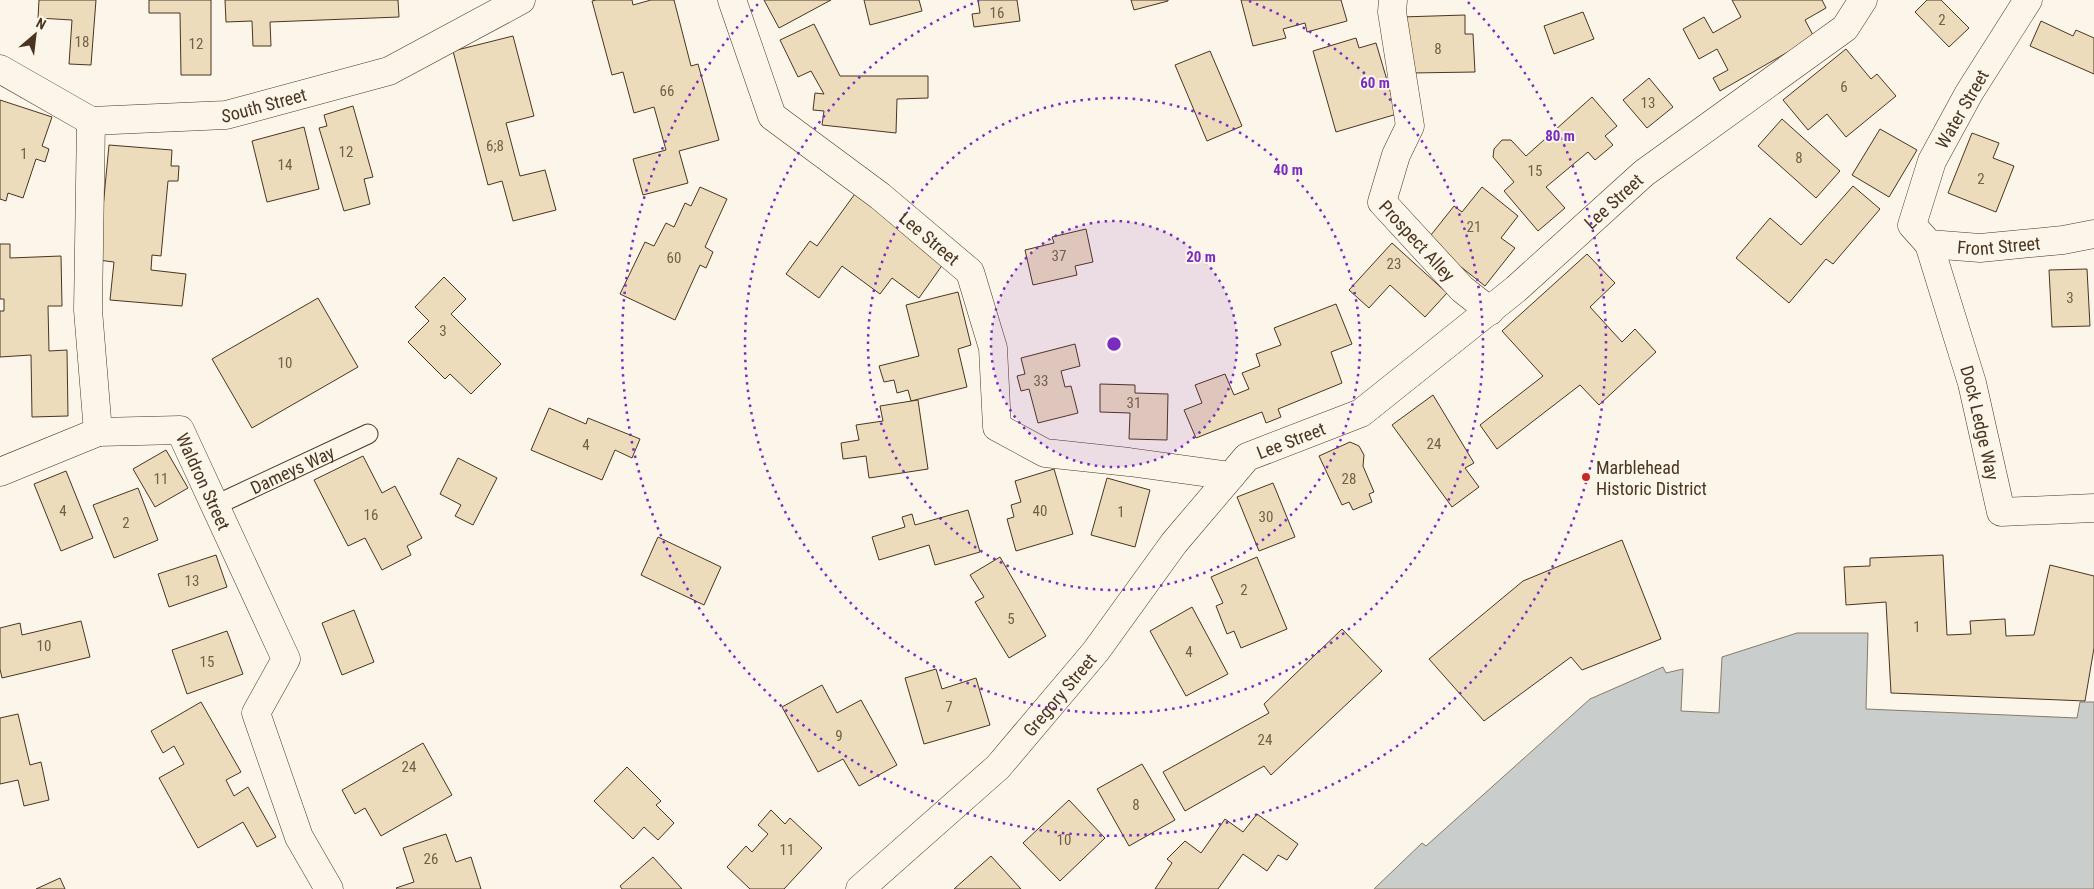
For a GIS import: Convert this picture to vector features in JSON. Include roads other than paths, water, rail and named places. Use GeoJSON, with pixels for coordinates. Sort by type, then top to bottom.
{"type":"FeatureCollection","features":[{"type":"Feature","properties":{"kind":"street","name":"South Street"},"geometry":{"type":"LineString","coordinates":[[91,121],[226,115],[389,71],[521,0]]}},
{"type":"Feature","properties":{"kind":"street","name":"Lee Street"},"geometry":{"type":"LineString","coordinates":[[732,0],[772,116],[880,196],[970,272],[993,348],[997,427],[1045,453],[1231,476],[1247,457],[1361,413],[1516,290],[1644,174],[1845,28],[1863,0]]}},
{"type":"Feature","properties":{"kind":"street","name":"Water Street"},"geometry":{"type":"LineString","coordinates":[[1920,235],[1932,161],[1969,93],[2028,0]]}},
{"type":"Feature","properties":{"kind":"street","name":"Prospect Alley"},"geometry":{"type":"LineString","coordinates":[[1393,6],[1410,126],[1396,155],[1382,202],[1462,289],[1490,311]]}},
{"type":"Feature","properties":{"kind":"street"},"geometry":{"type":"LineString","coordinates":[[0,69],[91,121],[88,310],[98,432],[0,472]]}},
{"type":"Feature","properties":{"kind":"street","name":"Front Street"},"geometry":{"type":"LineString","coordinates":[[1920,235],[1980,248],[2063,240],[2094,234]]}},
{"type":"Feature","properties":{"kind":"street","name":"Dock Ledge Way"},"geometry":{"type":"LineString","coordinates":[[1920,235],[1972,383],[2001,512],[2094,508]]}},
{"type":"Feature","properties":{"kind":"street","name":"Waldron Street"},"geometry":{"type":"LineString","coordinates":[[98,432],[180,430],[286,659],[256,713],[299,837],[329,889]]}},
{"type":"Feature","properties":{"kind":"street","name":"Gregory Street"},"geometry":{"type":"LineString","coordinates":[[860,889],[998,767],[1096,651],[1174,544],[1231,476]]}},
{"type":"Feature","properties":{"kind":"lane","name":"Dameys Way"},"geometry":{"type":"LineString","coordinates":[[216,505],[368,434]]}},
{"type":"Feature","properties":{"kind":"place","name":"Marblehead Historic District"},"geometry":{"type":"Point","coordinates":[1586,477]}}]}
